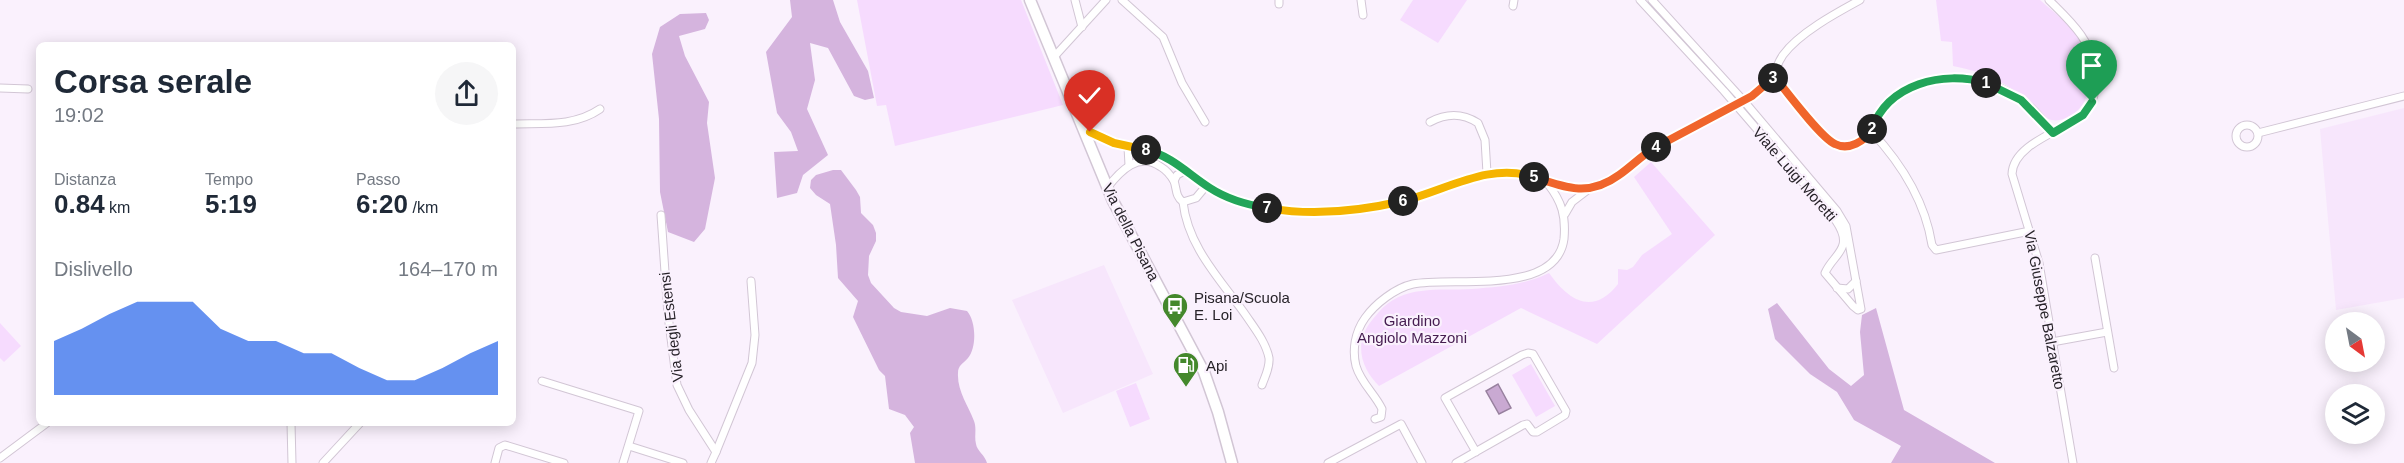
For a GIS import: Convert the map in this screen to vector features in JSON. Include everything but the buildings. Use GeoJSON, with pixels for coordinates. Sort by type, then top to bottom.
{"type":"FeatureCollection","features":[{"type":"Feature","properties":{"kind":"main road","name":"Via della Pisana"},"geometry":{"type":"LineString","coordinates":[[1030,0],[1107,188],[1204,372],[1232,463]]}},
{"type":"Feature","properties":{"kind":"street"},"geometry":{"type":"LineString","coordinates":[[1075,0],[1082,27]]}},
{"type":"Feature","properties":{"kind":"street"},"geometry":{"type":"LineString","coordinates":[[1053,58],[1106,0]]}},
{"type":"Feature","properties":{"kind":"street"},"geometry":{"type":"LineString","coordinates":[[1122,0],[1163,37],[1182,83],[1205,122]]}},
{"type":"Feature","properties":{"kind":"street"},"geometry":{"type":"LineString","coordinates":[[1360,0],[1363,15]]}},
{"type":"Feature","properties":{"kind":"street","name":"Viale Luigi Moretti"},"geometry":{"type":"LineString","coordinates":[[1640,0],[1735,104],[1839,225],[1843,242],[1836,260],[1825,273],[1852,305],[1860,309],[1862,305],[1846,226],[1837,211],[1743,100],[1652,0]]}},
{"type":"Feature","properties":{"kind":"street"},"geometry":{"type":"LineString","coordinates":[[1375,419],[1381,417],[1383,411],[1360,375],[1354,352],[1357,332],[1368,314],[1384,299],[1412,284],[1505,280],[1525,276],[1547,266],[1562,248],[1565,214],[1572,202],[1591,188],[1613,179],[1645,153],[1761,90],[1774,76],[1780,60],[1791,47],[1829,18],[1860,0]]}},
{"type":"Feature","properties":{"kind":"street","name":"Via Giuseppe Balzaretto"},"geometry":{"type":"LineString","coordinates":[[2049,0],[2077,29],[2085,42],[2096,80],[2094,98],[2086,112],[2023,151],[2013,166],[2013,180],[2039,263],[2073,463]]}},
{"type":"Feature","properties":{"kind":"street"},"geometry":{"type":"LineString","coordinates":[[1774,76],[1823,134],[1836,145],[1855,144],[1865,138],[1883,108],[1899,95],[1927,81],[1953,77],[1988,84],[2019,98],[2053,133]]}},
{"type":"Feature","properties":{"kind":"street"},"geometry":{"type":"LineString","coordinates":[[0,88],[28,89]]}},
{"type":"Feature","properties":{"kind":"street"},"geometry":{"type":"LineString","coordinates":[[2258,133],[2404,96]]}},
{"type":"Feature","properties":{"kind":"street"},"geometry":{"type":"LineString","coordinates":[[516,124],[567,122],[583,118],[600,109]]}},
{"type":"Feature","properties":{"kind":"street"},"geometry":{"type":"LineString","coordinates":[[1430,122],[1441,117],[1455,115],[1464,116],[1478,123],[1485,140],[1487,173]]}},
{"type":"Feature","properties":{"kind":"street"},"geometry":{"type":"LineString","coordinates":[[1082,130],[1128,147],[1163,155],[1206,186],[1257,207],[1315,211],[1361,208],[1398,202],[1487,173],[1514,172],[1565,188],[1591,188]]}},
{"type":"Feature","properties":{"kind":"street"},"geometry":{"type":"LineString","coordinates":[[1871,131],[1890,151],[1914,190],[1923,208],[1932,245],[1936,250],[2030,231]]}},
{"type":"Feature","properties":{"kind":"street"},"geometry":{"type":"LineString","coordinates":[[1128,147],[1129,165]]}},
{"type":"Feature","properties":{"kind":"street"},"geometry":{"type":"LineString","coordinates":[[1107,188],[1129,165],[1140,162],[1155,164],[1166,171],[1174,181],[1178,196],[1183,202],[1184,215],[1192,239],[1265,346],[1269,364],[1262,385]]}},
{"type":"Feature","properties":{"kind":"street"},"geometry":{"type":"LineString","coordinates":[[1174,181],[1186,170]]}},
{"type":"Feature","properties":{"kind":"street"},"geometry":{"type":"LineString","coordinates":[[1546,182],[1558,197],[1565,214]]}},
{"type":"Feature","properties":{"kind":"street"},"geometry":{"type":"LineString","coordinates":[[1183,202],[1196,198],[1206,186]]}},
{"type":"Feature","properties":{"kind":"street","name":"Via degli Estensi"},"geometry":{"type":"LineString","coordinates":[[661,215],[667,303],[677,385],[689,410],[716,452]]}},
{"type":"Feature","properties":{"kind":"street"},"geometry":{"type":"LineString","coordinates":[[1836,260],[1851,258]]}},
{"type":"Feature","properties":{"kind":"street"},"geometry":{"type":"LineString","coordinates":[[2096,258],[2114,368]]}},
{"type":"Feature","properties":{"kind":"street"},"geometry":{"type":"LineString","coordinates":[[711,463],[752,363],[755,335],[751,281]]}},
{"type":"Feature","properties":{"kind":"street"},"geometry":{"type":"LineString","coordinates":[[1837,288],[1848,289],[1856,281]]}},
{"type":"Feature","properties":{"kind":"street"},"geometry":{"type":"LineString","coordinates":[[2052,342],[2107,332]]}},
{"type":"Feature","properties":{"kind":"street"},"geometry":{"type":"LineString","coordinates":[[1456,463],[1476,452],[1523,424],[1527,424],[1533,432],[1537,432],[1566,415],[1566,411],[1533,354],[1522,355],[1445,398],[1476,452]]}},
{"type":"Feature","properties":{"kind":"street"},"geometry":{"type":"LineString","coordinates":[[542,381],[639,411],[623,463]]}},
{"type":"Feature","properties":{"kind":"street"},"geometry":{"type":"LineString","coordinates":[[1328,463],[1399,424],[1403,425],[1422,463]]}},
{"type":"Feature","properties":{"kind":"street"},"geometry":{"type":"LineString","coordinates":[[0,458],[43,426]]}},
{"type":"Feature","properties":{"kind":"street"},"geometry":{"type":"LineString","coordinates":[[291,426],[292,463]]}},
{"type":"Feature","properties":{"kind":"street"},"geometry":{"type":"LineString","coordinates":[[323,463],[357,426]]}},
{"type":"Feature","properties":{"kind":"street"},"geometry":{"type":"LineString","coordinates":[[495,463],[499,448],[505,445],[564,463]]}},
{"type":"Feature","properties":{"kind":"street"},"geometry":{"type":"LineString","coordinates":[[629,446],[683,463]]}},
{"type":"Feature","properties":{"kind":"shaded area"},"geometry":{"type":"Polygon","coordinates":[[[790,0],[833,0],[840,22],[868,71],[874,98],[865,100],[854,96],[828,48],[810,43],[815,80],[807,109],[828,155],[803,175],[797,193],[777,198],[774,152],[798,151],[791,132],[777,113],[766,52],[792,17],[790,0]]]}},
{"type":"Feature","properties":{"kind":"shaded area"},"geometry":{"type":"Polygon","coordinates":[[[706,13],[709,20],[705,29],[679,36],[685,56],[709,102],[707,123],[715,178],[705,229],[694,242],[668,232],[660,192],[659,119],[652,54],[660,27],[680,14],[706,13]]]}},
{"type":"Feature","properties":{"kind":"shaded area"},"geometry":{"type":"Polygon","coordinates":[[[2404,108],[2404,298],[2336,310],[2320,129],[2404,108]]]}},
{"type":"Feature","properties":{"kind":"shaded area"},"geometry":{"type":"Polygon","coordinates":[[[841,170],[856,190],[860,197],[861,213],[873,225],[876,241],[869,256],[868,275],[871,283],[894,308],[901,312],[927,316],[950,308],[967,311],[970,315],[974,327],[973,347],[968,358],[959,368],[958,380],[975,424],[975,441],[987,463],[915,463],[910,433],[914,427],[905,415],[889,409],[885,376],[879,370],[853,317],[858,301],[838,278],[830,204],[810,188],[811,180],[816,175],[841,170]]]}},
{"type":"Feature","properties":{"kind":"shaded area"},"geometry":{"type":"Polygon","coordinates":[[[1104,265],[1153,374],[1063,413],[1012,300],[1104,265]]]}},
{"type":"Feature","properties":{"kind":"shaded area"},"geometry":{"type":"Polygon","coordinates":[[[1777,303],[1829,369],[1851,386],[1864,375],[1860,332],[1862,315],[1876,308],[1904,410],[1995,463],[1891,463],[1901,446],[1854,420],[1837,392],[1810,374],[1775,339],[1768,309],[1777,303]]]}},
{"type":"Feature","properties":{"kind":"shaded area"},"geometry":{"type":"Polygon","coordinates":[[[1498,384],[1511,408],[1499,414],[1486,391],[1498,384]]]}},
{"type":"Feature","properties":{"kind":"green space"},"geometry":{"type":"Polygon","coordinates":[[[857,0],[1021,0],[1063,105],[895,146],[886,105],[877,106],[857,0]]]}},
{"type":"Feature","properties":{"kind":"green space"},"geometry":{"type":"Polygon","coordinates":[[[1413,0],[1467,0],[1438,43],[1400,20],[1413,0]]]}},
{"type":"Feature","properties":{"kind":"green space"},"geometry":{"type":"Polygon","coordinates":[[[1936,0],[2040,0],[2067,23],[2076,34],[2086,67],[2088,82],[2085,101],[2077,111],[2064,119],[2048,119],[2016,91],[1982,74],[1953,66],[1952,42],[1941,41],[1936,0]]]}},
{"type":"Feature","properties":{"kind":"green space","name":"Giardino Angiolo Mazzoni"},"geometry":{"type":"Polygon","coordinates":[[[1651,162],[1715,235],[1597,344],[1521,308],[1379,386],[1374,381],[1362,357],[1363,336],[1378,313],[1398,297],[1421,291],[1511,285],[1549,273],[1565,291],[1582,301],[1599,300],[1609,294],[1618,284],[1618,269],[1627,270],[1633,267],[1642,255],[1672,234],[1634,177],[1651,162]]]}},
{"type":"Feature","properties":{"kind":"green space"},"geometry":{"type":"Polygon","coordinates":[[[0,323],[21,346],[4,362],[0,358],[0,323]]]}},
{"type":"Feature","properties":{"kind":"green space"},"geometry":{"type":"Polygon","coordinates":[[[1531,364],[1555,406],[1536,417],[1512,375],[1531,364]]]}},
{"type":"Feature","properties":{"kind":"green space"},"geometry":{"type":"Polygon","coordinates":[[[1136,383],[1150,419],[1130,427],[1116,391],[1136,383]]]}},
{"type":"Feature","properties":{"kind":"place","name":"Pisana/Scuola E. Loi"},"geometry":{"type":"Point","coordinates":[1175,329]}},
{"type":"Feature","properties":{"kind":"place","name":"Api"},"geometry":{"type":"Point","coordinates":[1186,388]}},
{"type":"Feature","properties":{"kind":"route"},"geometry":{"type":"LineString","coordinates":[[1090,132],[1114,143],[1163,155],[1209,188],[1249,205],[1290,211],[1315,211],[1380,206],[1493,172],[1521,173],[1570,189],[1596,187],[1619,175],[1645,153],[1756,93],[1774,76],[1823,134],[1836,145],[1844,146],[1855,144],[1865,138],[1883,108],[1903,92],[1916,85],[1938,79],[1967,78],[2002,89],[2024,102],[2053,133],[2083,115],[2092,102]]}}]}
